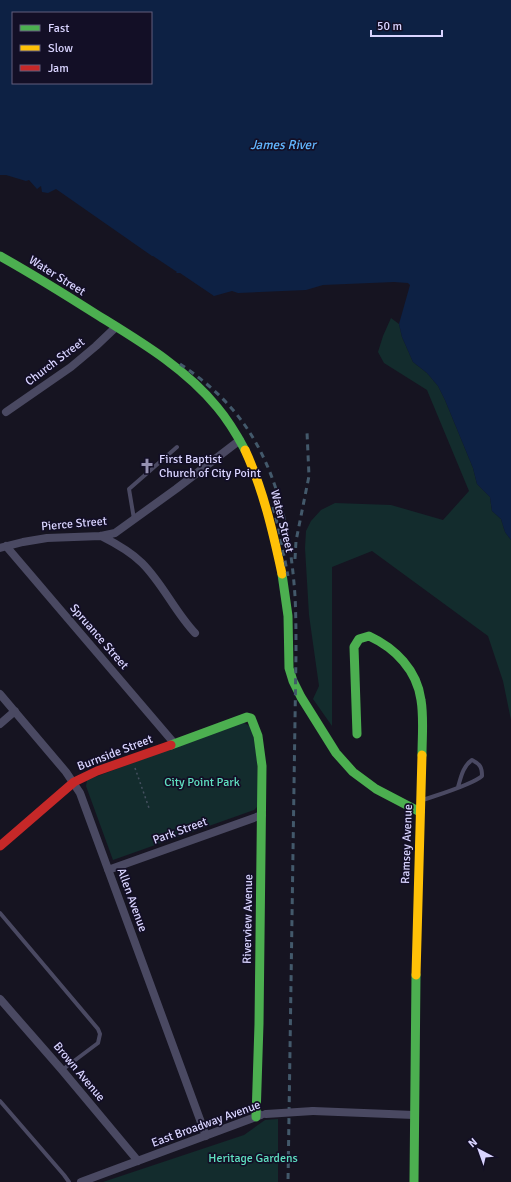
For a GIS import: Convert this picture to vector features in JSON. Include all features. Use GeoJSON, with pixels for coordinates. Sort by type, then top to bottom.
{"type":"FeatureCollection","features":[{"type":"Feature","properties":{"kind":"street","name":"Water Street"},"geometry":{"type":"LineString","coordinates":[[0,256],[27,271],[116,327],[169,363],[197,386],[216,405],[240,440],[261,489],[280,562],[288,617],[288,663],[295,687],[336,754],[354,774],[420,812]]}},
{"type":"Feature","properties":{"kind":"street","name":"Church Street"},"geometry":{"type":"LineString","coordinates":[[6,412],[71,367],[116,327]]}},
{"type":"Feature","properties":{"kind":"street","name":"Pierce Street"},"geometry":{"type":"LineString","coordinates":[[3,547],[47,538],[101,536],[115,533],[240,440]]}},
{"type":"Feature","properties":{"kind":"street"},"geometry":{"type":"LineString","coordinates":[[101,536],[132,554],[144,565],[158,583],[178,614],[195,633]]}},
{"type":"Feature","properties":{"kind":"street","name":"Spruance Street"},"geometry":{"type":"LineString","coordinates":[[3,547],[174,743]]}},
{"type":"Feature","properties":{"kind":"street","name":"Ramsey Avenue"},"geometry":{"type":"LineString","coordinates":[[357,734],[354,647],[359,639],[369,636],[385,644],[398,655],[409,668],[416,679],[422,704],[414,1182]]}},
{"type":"Feature","properties":{"kind":"street","name":"Allen Avenue"},"geometry":{"type":"LineString","coordinates":[[0,694],[66,772],[80,793],[206,1136]]}},
{"type":"Feature","properties":{"kind":"street"},"geometry":{"type":"LineString","coordinates":[[0,724],[15,711]]}},
{"type":"Feature","properties":{"kind":"street","name":"Burnside Street"},"geometry":{"type":"LineString","coordinates":[[0,846],[74,782],[97,771],[247,717],[251,718],[254,723]]}},
{"type":"Feature","properties":{"kind":"street","name":"Riverview Avenue"},"geometry":{"type":"LineString","coordinates":[[254,723],[261,752],[262,815],[256,1116]]}},
{"type":"Feature","properties":{"kind":"street","name":"Park Street"},"geometry":{"type":"LineString","coordinates":[[108,870],[262,815]]}},
{"type":"Feature","properties":{"kind":"street","name":"Brown Avenue"},"geometry":{"type":"LineString","coordinates":[[0,999],[138,1161]]}},
{"type":"Feature","properties":{"kind":"street","name":"East Broadway Avenue"},"geometry":{"type":"LineString","coordinates":[[82,1182],[256,1116],[313,1111],[414,1115]]}},
{"type":"Feature","properties":{"kind":"lane"},"geometry":{"type":"LineString","coordinates":[[134,520],[129,489],[177,447]]}},
{"type":"Feature","properties":{"kind":"lane"},"geometry":{"type":"LineString","coordinates":[[421,801],[458,787],[478,779],[482,776],[482,770],[478,763],[472,760],[468,763],[458,787]]}},
{"type":"Feature","properties":{"kind":"lane"},"geometry":{"type":"LineString","coordinates":[[0,913],[98,1029],[100,1034],[98,1043],[62,1070]]}},
{"type":"Feature","properties":{"kind":"lane"},"geometry":{"type":"LineString","coordinates":[[0,1101],[69,1182]]}},
{"type":"Feature","properties":{"kind":"path"},"geometry":{"type":"LineString","coordinates":[[132,759],[149,808]]}},
{"type":"Feature","properties":{"kind":"green space"},"geometry":{"type":"Polygon","coordinates":[[[391,318],[399,324],[402,337],[413,362],[427,373],[438,386],[473,468],[477,484],[490,497],[492,511],[501,519],[505,532],[511,540],[511,720],[503,681],[488,636],[372,551],[332,567],[332,726],[313,699],[319,686],[309,615],[305,548],[306,531],[311,521],[321,510],[335,503],[391,505],[443,520],[469,491],[427,390],[384,363],[378,352],[391,318]]]}},
{"type":"Feature","properties":{"kind":"green space","name":"City Point Park"},"geometry":{"type":"Polygon","coordinates":[[[242,722],[252,727],[257,759],[258,806],[254,810],[113,860],[86,786],[87,780],[242,722]]]}},
{"type":"Feature","properties":{"kind":"green space","name":"Heritage Gardens"},"geometry":{"type":"Polygon","coordinates":[[[278,1119],[278,1182],[103,1182],[244,1135],[265,1120],[278,1119]]]}},
{"type":"Feature","properties":{"kind":"water","name":"James River"},"geometry":{"type":"Polygon","coordinates":[[[0,0],[511,0],[511,540],[505,532],[501,519],[492,511],[490,497],[477,484],[473,468],[438,386],[427,373],[413,362],[402,337],[399,324],[410,285],[408,283],[394,282],[323,285],[306,290],[238,293],[232,291],[214,296],[180,273],[176,273],[177,272],[56,189],[48,193],[42,192],[41,186],[37,189],[29,180],[26,181],[6,175],[0,175],[0,0]]]}},
{"type":"Feature","properties":{"kind":"railway"},"geometry":{"type":"LineString","coordinates":[[180,364],[198,377],[223,399],[244,424],[256,443],[266,463],[281,506],[290,551],[295,596],[296,654],[288,1182]]}},
{"type":"Feature","properties":{"kind":"railway"},"geometry":{"type":"LineString","coordinates":[[295,559],[296,541],[309,476],[307,432]]}},
{"type":"Feature","properties":{"kind":"railway"},"geometry":{"type":"LineString","coordinates":[[273,507],[288,576]]}},
{"type":"Feature","properties":{"kind":"traffic: fast"},"geometry":{"type":"LineString","coordinates":[[0,256],[50,285],[131,336],[177,368],[217,407],[225,417],[245,450]]}},
{"type":"Feature","properties":{"kind":"traffic: fast"},"geometry":{"type":"LineString","coordinates":[[282,574],[288,616],[289,668],[293,681],[301,697],[336,753],[353,772],[376,789],[420,812]]}},
{"type":"Feature","properties":{"kind":"traffic: fast"},"geometry":{"type":"LineString","coordinates":[[357,734],[354,647],[359,639],[369,636],[379,641],[396,654],[410,670],[415,679],[419,689],[422,707],[422,755]]}},
{"type":"Feature","properties":{"kind":"traffic: fast"},"geometry":{"type":"LineString","coordinates":[[171,745],[247,717],[251,718],[258,736],[262,766],[259,1024],[256,1117]]}},
{"type":"Feature","properties":{"kind":"traffic: fast"},"geometry":{"type":"LineString","coordinates":[[414,1182],[416,975]]}},
{"type":"Feature","properties":{"kind":"traffic: slow"},"geometry":{"type":"LineString","coordinates":[[245,450],[262,495],[282,574]]}},
{"type":"Feature","properties":{"kind":"traffic: slow"},"geometry":{"type":"LineString","coordinates":[[416,975],[422,755]]}},
{"type":"Feature","properties":{"kind":"traffic: jam"},"geometry":{"type":"LineString","coordinates":[[0,846],[74,782],[97,771],[171,745]]}},
{"type":"Feature","properties":{"kind":"place","name":"First Baptist Church of City Point"},"geometry":{"type":"Point","coordinates":[147,466]}}]}
